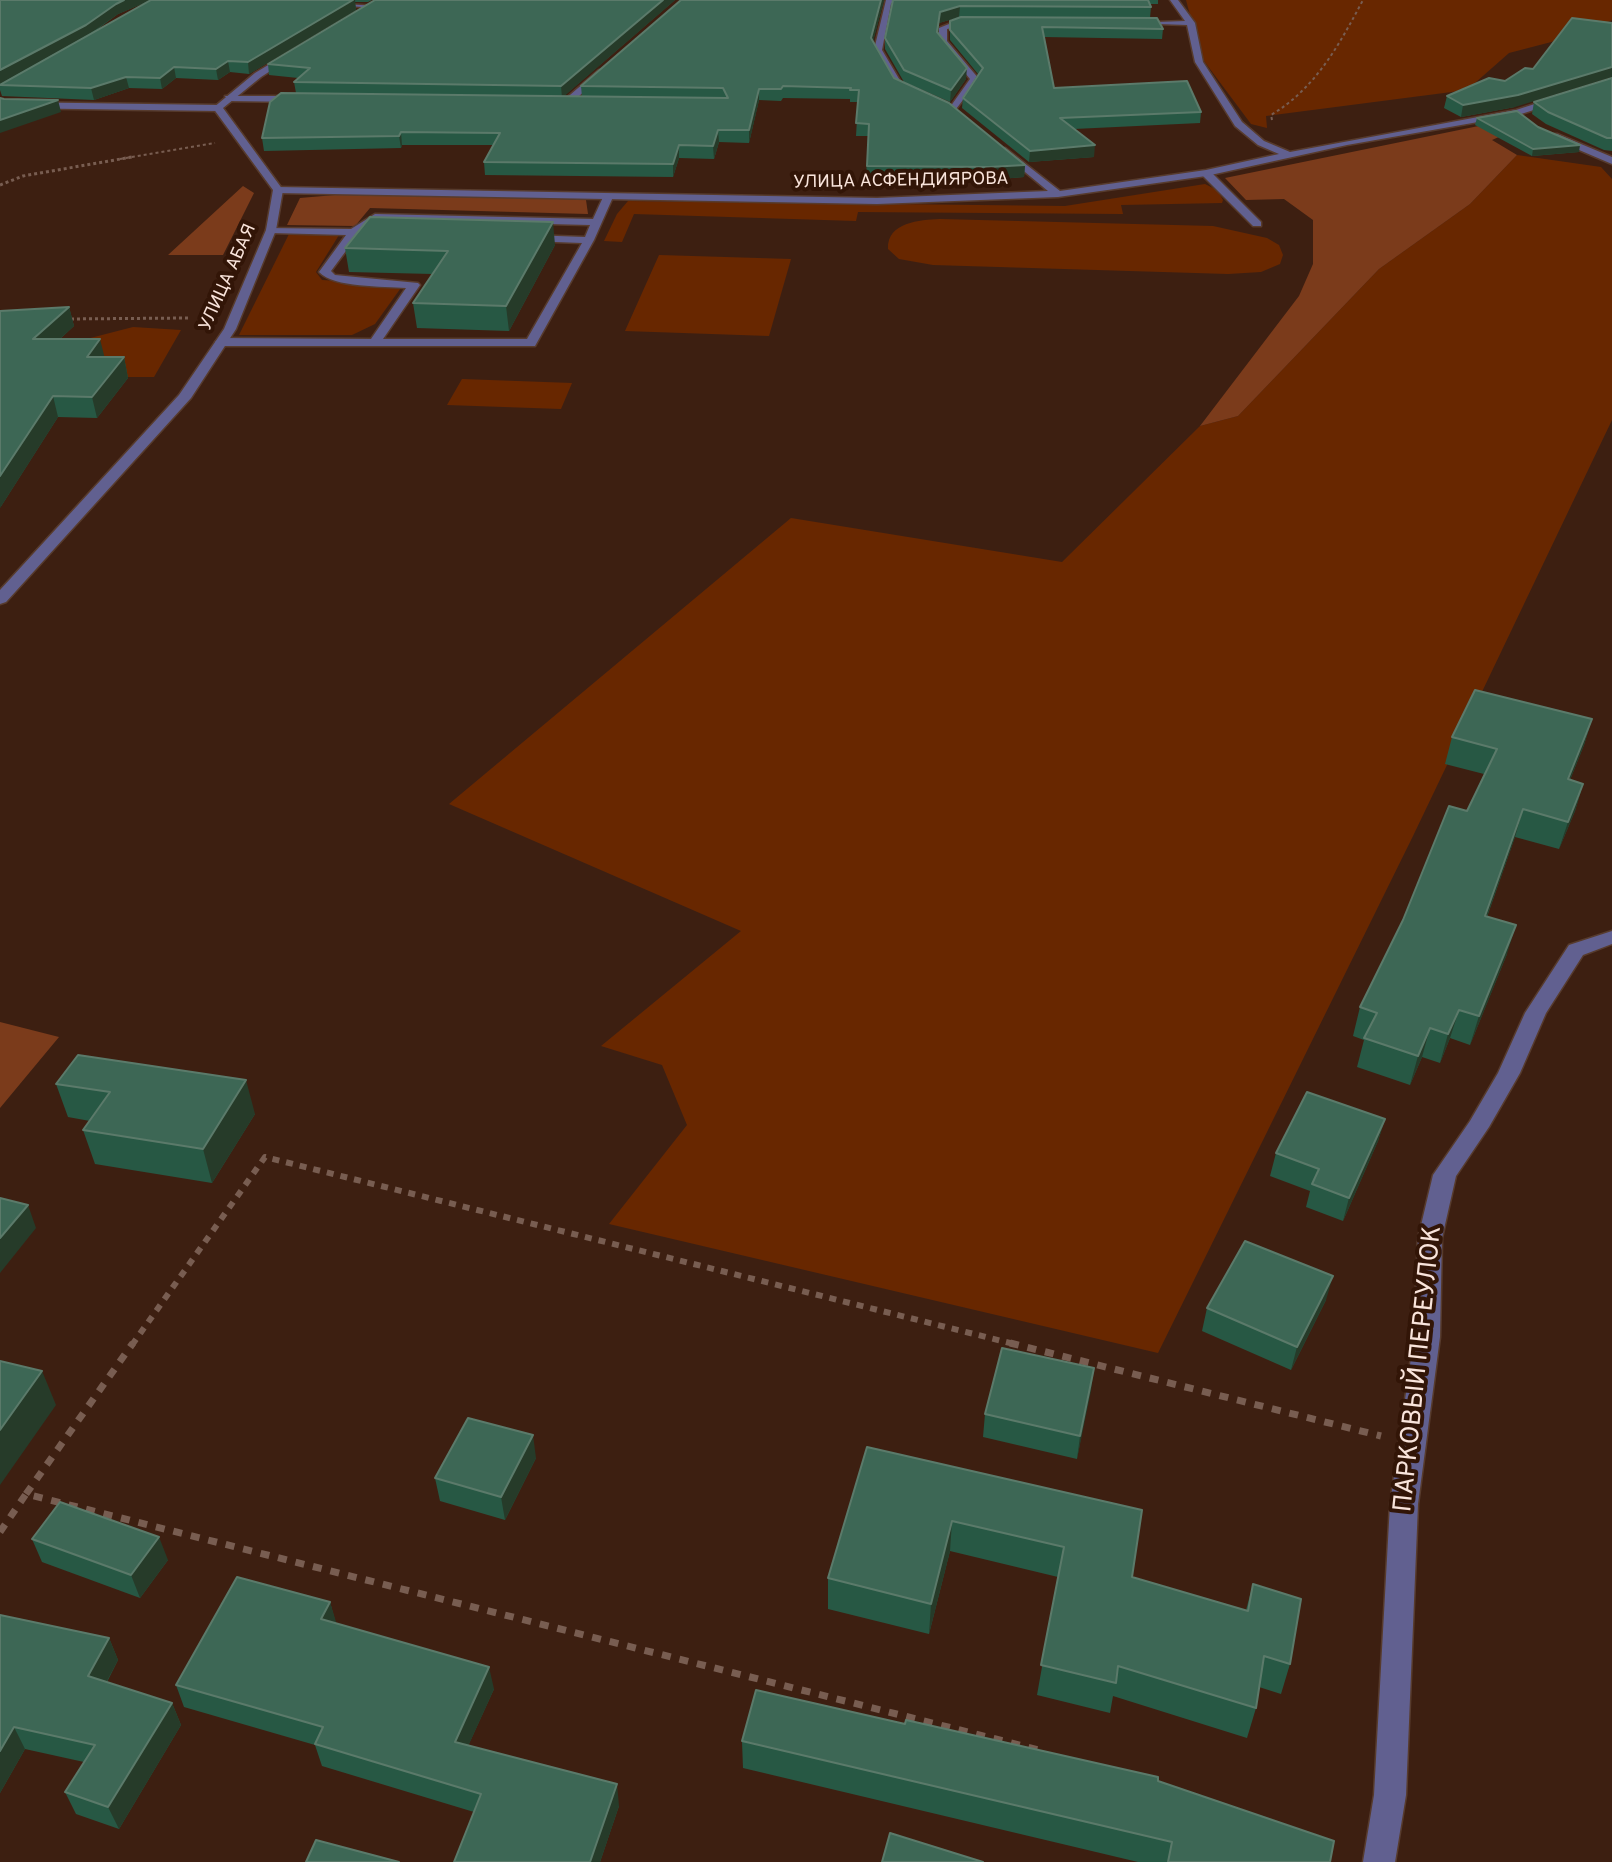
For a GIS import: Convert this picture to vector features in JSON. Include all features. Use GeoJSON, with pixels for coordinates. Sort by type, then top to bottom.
{"type":"FeatureCollection","features":[{"type":"Feature","properties":{"kind":"street"},"geometry":{"type":"LineString","coordinates":[[279,0],[379,3]]}},
{"type":"Feature","properties":{"kind":"street"},"geometry":{"type":"LineString","coordinates":[[891,0],[887,3],[878,50],[899,86],[926,98]]}},
{"type":"Feature","properties":{"kind":"street"},"geometry":{"type":"LineString","coordinates":[[1174,0],[1191,23],[1199,62],[1238,124],[1261,143],[1290,155]]}},
{"type":"Feature","properties":{"kind":"street"},"geometry":{"type":"LineString","coordinates":[[348,21],[379,3]]}},
{"type":"Feature","properties":{"kind":"street"},"geometry":{"type":"LineString","coordinates":[[953,110],[975,79],[943,41],[943,28],[959,22],[988,22]]}},
{"type":"Feature","properties":{"kind":"street"},"geometry":{"type":"LineString","coordinates":[[1118,23],[1191,23]]}},
{"type":"Feature","properties":{"kind":"street"},"geometry":{"type":"LineString","coordinates":[[0,102],[7,105],[218,108],[297,52]]}},
{"type":"Feature","properties":{"kind":"street"},"geometry":{"type":"LineString","coordinates":[[566,103],[614,61]]}},
{"type":"Feature","properties":{"kind":"street","name":"УЛИЦА АСФЕНДИЯРОВА"},"geometry":{"type":"LineString","coordinates":[[278,190],[877,201],[1058,194],[1206,173],[1518,112],[1612,82]]}},
{"type":"Feature","properties":{"kind":"street"},"geometry":{"type":"LineString","coordinates":[[228,98],[307,99]]}},
{"type":"Feature","properties":{"kind":"street"},"geometry":{"type":"LineString","coordinates":[[551,103],[582,104]]}},
{"type":"Feature","properties":{"kind":"street"},"geometry":{"type":"LineString","coordinates":[[940,104],[965,120]]}},
{"type":"Feature","properties":{"kind":"street"},"geometry":{"type":"LineString","coordinates":[[218,108],[278,190]]}},
{"type":"Feature","properties":{"kind":"street"},"geometry":{"type":"LineString","coordinates":[[1518,112],[1528,121]]}},
{"type":"Feature","properties":{"kind":"street"},"geometry":{"type":"LineString","coordinates":[[1541,129],[1612,161]]}},
{"type":"Feature","properties":{"kind":"street"},"geometry":{"type":"LineString","coordinates":[[1000,147],[1058,194]]}},
{"type":"Feature","properties":{"kind":"street"},"geometry":{"type":"LineString","coordinates":[[1206,173],[1257,224]]}},
{"type":"Feature","properties":{"kind":"street","name":"УЛИЦА АБАЯ"},"geometry":{"type":"LineString","coordinates":[[0,599],[184,398],[230,329],[271,230],[278,190]]}},
{"type":"Feature","properties":{"kind":"street"},"geometry":{"type":"LineString","coordinates":[[221,342],[531,343],[589,240],[608,197]]}},
{"type":"Feature","properties":{"kind":"street"},"geometry":{"type":"LineString","coordinates":[[375,342],[414,285],[326,275],[325,272],[354,232],[375,217],[597,222]]}},
{"type":"Feature","properties":{"kind":"street"},"geometry":{"type":"LineString","coordinates":[[271,230],[401,234]]}},
{"type":"Feature","properties":{"kind":"street"},"geometry":{"type":"LineString","coordinates":[[510,237],[589,240]]}},
{"type":"Feature","properties":{"kind":"street","name":"ПАРКОВЫЙ ПЕРЕУЛОК"},"geometry":{"type":"LineString","coordinates":[[1379,1862],[1390,1795],[1404,1504],[1427,1337],[1430,1238],[1445,1175],[1478,1127],[1509,1073],[1536,1013],[1576,950],[1612,937]]}},
{"type":"Feature","properties":{"kind":"path"},"geometry":{"type":"LineString","coordinates":[[1274,128],[1271,115],[1293,104],[1318,73],[1335,51],[1363,0]]}},
{"type":"Feature","properties":{"kind":"path"},"geometry":{"type":"LineString","coordinates":[[0,185],[23,176],[240,139]]}},
{"type":"Feature","properties":{"kind":"path"},"geometry":{"type":"LineString","coordinates":[[63,319],[188,318]]}},
{"type":"Feature","properties":{"kind":"path"},"geometry":{"type":"LineString","coordinates":[[0,1532],[265,1157],[1413,1444]]}},
{"type":"Feature","properties":{"kind":"path"},"geometry":{"type":"LineString","coordinates":[[26,1494],[1052,1753]]}},
{"type":"Feature","properties":{"kind":"shaded area"},"geometry":{"type":"Polygon","coordinates":[[[1186,0],[1612,0],[1612,20],[1582,34],[1509,53],[1467,90],[1266,116],[1267,128],[1251,124],[1201,57],[1186,0]]]}},
{"type":"Feature","properties":{"kind":"shaded area"},"geometry":{"type":"Polygon","coordinates":[[[1503,121],[1519,128],[1492,140],[1517,155],[1470,204],[1379,269],[1238,416],[1200,426],[1299,296],[1313,264],[1313,220],[1284,199],[1246,200],[1225,178],[1503,121]]]}},
{"type":"Feature","properties":{"kind":"shaded area"},"geometry":{"type":"Polygon","coordinates":[[[1517,155],[1601,167],[1612,179],[1612,420],[1413,836],[1158,1353],[609,1224],[687,1125],[662,1065],[601,1046],[741,931],[449,804],[791,518],[1062,562],[1200,426],[1238,416],[1379,269],[1470,204],[1517,155]]]}},
{"type":"Feature","properties":{"kind":"shaded area"},"geometry":{"type":"Polygon","coordinates":[[[1205,184],[1217,190],[1222,203],[1121,205],[1123,214],[858,212],[856,221],[634,214],[622,242],[604,241],[617,214],[628,201],[1065,206],[1205,184]]]}},
{"type":"Feature","properties":{"kind":"shaded area"},"geometry":{"type":"Polygon","coordinates":[[[243,186],[254,193],[223,255],[168,255],[243,186]]]}},
{"type":"Feature","properties":{"kind":"shaded area"},"geometry":{"type":"Polygon","coordinates":[[[370,192],[586,200],[588,214],[370,208],[355,226],[287,225],[300,198],[370,192]]]}},
{"type":"Feature","properties":{"kind":"shaded area"},"geometry":{"type":"Polygon","coordinates":[[[940,219],[1213,226],[1267,238],[1279,245],[1283,255],[1280,264],[1261,272],[1228,274],[933,265],[899,259],[888,249],[889,240],[899,228],[914,222],[940,219]]]}},
{"type":"Feature","properties":{"kind":"shaded area"},"geometry":{"type":"Polygon","coordinates":[[[289,234],[339,235],[316,272],[322,280],[403,285],[375,324],[352,335],[239,335],[289,234]]]}},
{"type":"Feature","properties":{"kind":"shaded area"},"geometry":{"type":"Polygon","coordinates":[[[659,255],[791,259],[769,336],[625,331],[659,255]]]}},
{"type":"Feature","properties":{"kind":"shaded area"},"geometry":{"type":"Polygon","coordinates":[[[133,327],[181,330],[154,377],[68,377],[71,343],[133,327]]]}},
{"type":"Feature","properties":{"kind":"shaded area"},"geometry":{"type":"Polygon","coordinates":[[[462,379],[572,383],[561,409],[447,405],[462,379]]]}},
{"type":"Feature","properties":{"kind":"shaded area"},"geometry":{"type":"Polygon","coordinates":[[[0,1022],[59,1037],[0,1108],[0,1022]]]}},
{"type":"Feature","properties":{"kind":"building"},"geometry":{"type":"Polygon","coordinates":[[[0,0],[124,0],[86,25],[0,70],[0,0]]]}},
{"type":"Feature","properties":{"kind":"building"},"geometry":{"type":"Polygon","coordinates":[[[151,0],[353,0],[248,62],[228,61],[216,69],[174,67],[160,78],[126,77],[91,88],[0,85],[151,0]]]}},
{"type":"Feature","properties":{"kind":"building"},"geometry":{"type":"Polygon","coordinates":[[[375,0],[663,0],[561,86],[294,82],[310,68],[268,64],[375,0]]]}},
{"type":"Feature","properties":{"kind":"building"},"geometry":{"type":"Polygon","coordinates":[[[681,0],[881,0],[871,38],[894,78],[949,103],[1025,165],[867,166],[869,124],[856,123],[859,90],[851,88],[783,86],[781,89],[759,89],[749,130],[718,130],[713,146],[679,145],[673,164],[484,162],[500,133],[401,132],[399,136],[262,138],[270,102],[281,93],[728,98],[723,88],[581,86],[681,0]]]}},
{"type":"Feature","properties":{"kind":"building"},"geometry":{"type":"Polygon","coordinates":[[[893,0],[1148,0],[1151,7],[960,6],[940,12],[937,32],[967,68],[951,90],[904,70],[885,38],[893,0]]]}},
{"type":"Feature","properties":{"kind":"building"},"geometry":{"type":"Polygon","coordinates":[[[961,17],[1157,18],[1163,29],[1042,27],[1054,88],[1187,81],[1201,112],[1060,118],[1095,145],[1030,151],[963,98],[983,68],[950,30],[950,21],[961,17]]]}},
{"type":"Feature","properties":{"kind":"building"},"geometry":{"type":"Polygon","coordinates":[[[1572,18],[1612,23],[1612,67],[1518,95],[1463,105],[1447,96],[1489,78],[1505,81],[1525,68],[1533,69],[1572,18]]]}},
{"type":"Feature","properties":{"kind":"building"},"geometry":{"type":"Polygon","coordinates":[[[1612,78],[1612,138],[1548,112],[1534,102],[1612,78]]]}},
{"type":"Feature","properties":{"kind":"building"},"geometry":{"type":"Polygon","coordinates":[[[0,98],[4,99],[58,100],[0,120],[0,98]]]}},
{"type":"Feature","properties":{"kind":"building"},"geometry":{"type":"Polygon","coordinates":[[[1517,111],[1538,127],[1580,145],[1533,149],[1477,118],[1517,111]]]}},
{"type":"Feature","properties":{"kind":"building"},"geometry":{"type":"Polygon","coordinates":[[[370,217],[553,222],[506,306],[413,303],[448,251],[345,248],[370,217]]]}},
{"type":"Feature","properties":{"kind":"building"},"geometry":{"type":"Polygon","coordinates":[[[69,307],[33,339],[100,339],[87,357],[124,357],[92,397],[53,396],[0,476],[0,311],[69,307]]]}},
{"type":"Feature","properties":{"kind":"building"},"geometry":{"type":"Polygon","coordinates":[[[1475,690],[1592,719],[1568,779],[1583,784],[1568,822],[1523,809],[1485,916],[1516,925],[1479,1016],[1459,1010],[1448,1034],[1430,1028],[1418,1056],[1364,1038],[1377,1013],[1360,1007],[1403,920],[1449,806],[1467,811],[1497,749],[1452,737],[1475,690]]]}},
{"type":"Feature","properties":{"kind":"building"},"geometry":{"type":"Polygon","coordinates":[[[78,1055],[246,1080],[203,1149],[83,1130],[110,1092],[56,1084],[78,1055]]]}},
{"type":"Feature","properties":{"kind":"building"},"geometry":{"type":"Polygon","coordinates":[[[1307,1092],[1385,1119],[1349,1198],[1312,1184],[1319,1169],[1276,1153],[1307,1092]]]}},
{"type":"Feature","properties":{"kind":"building"},"geometry":{"type":"Polygon","coordinates":[[[0,1198],[28,1205],[0,1238],[0,1198]]]}},
{"type":"Feature","properties":{"kind":"building"},"geometry":{"type":"Polygon","coordinates":[[[1245,1241],[1333,1276],[1297,1347],[1207,1308],[1245,1241]]]}},
{"type":"Feature","properties":{"kind":"building"},"geometry":{"type":"Polygon","coordinates":[[[1002,1348],[1094,1368],[1080,1436],[985,1414],[1002,1348]]]}},
{"type":"Feature","properties":{"kind":"building"},"geometry":{"type":"Polygon","coordinates":[[[0,1361],[42,1371],[0,1430],[0,1361]]]}},
{"type":"Feature","properties":{"kind":"building"},"geometry":{"type":"Polygon","coordinates":[[[468,1418],[533,1435],[501,1497],[435,1478],[468,1418]]]}},
{"type":"Feature","properties":{"kind":"building"},"geometry":{"type":"Polygon","coordinates":[[[867,1447],[1142,1510],[1132,1577],[1248,1611],[1253,1584],[1301,1599],[1290,1664],[1264,1656],[1256,1708],[1118,1666],[1116,1683],[1041,1665],[1064,1547],[952,1521],[931,1604],[828,1578],[867,1447]]]}},
{"type":"Feature","properties":{"kind":"building"},"geometry":{"type":"Polygon","coordinates":[[[60,1502],[159,1537],[131,1575],[32,1539],[60,1502]]]}},
{"type":"Feature","properties":{"kind":"building"},"geometry":{"type":"Polygon","coordinates":[[[237,1577],[330,1602],[321,1619],[489,1667],[455,1742],[617,1784],[590,1862],[454,1862],[481,1794],[315,1744],[323,1727],[176,1685],[237,1577]]]}},
{"type":"Feature","properties":{"kind":"building"},"geometry":{"type":"Polygon","coordinates":[[[0,1615],[109,1638],[88,1676],[172,1703],[108,1807],[65,1792],[95,1745],[14,1727],[0,1751],[0,1615]]]}},
{"type":"Feature","properties":{"kind":"building"},"geometry":{"type":"Polygon","coordinates":[[[756,1690],[905,1724],[906,1720],[1158,1777],[1158,1781],[1334,1841],[1330,1862],[1168,1862],[1172,1842],[742,1741],[756,1690]]]}},
{"type":"Feature","properties":{"kind":"building"},"geometry":{"type":"Polygon","coordinates":[[[890,1833],[983,1862],[882,1862],[890,1833]]]}},
{"type":"Feature","properties":{"kind":"building"},"geometry":{"type":"Polygon","coordinates":[[[316,1840],[399,1862],[306,1862],[316,1840]]]}}]}
